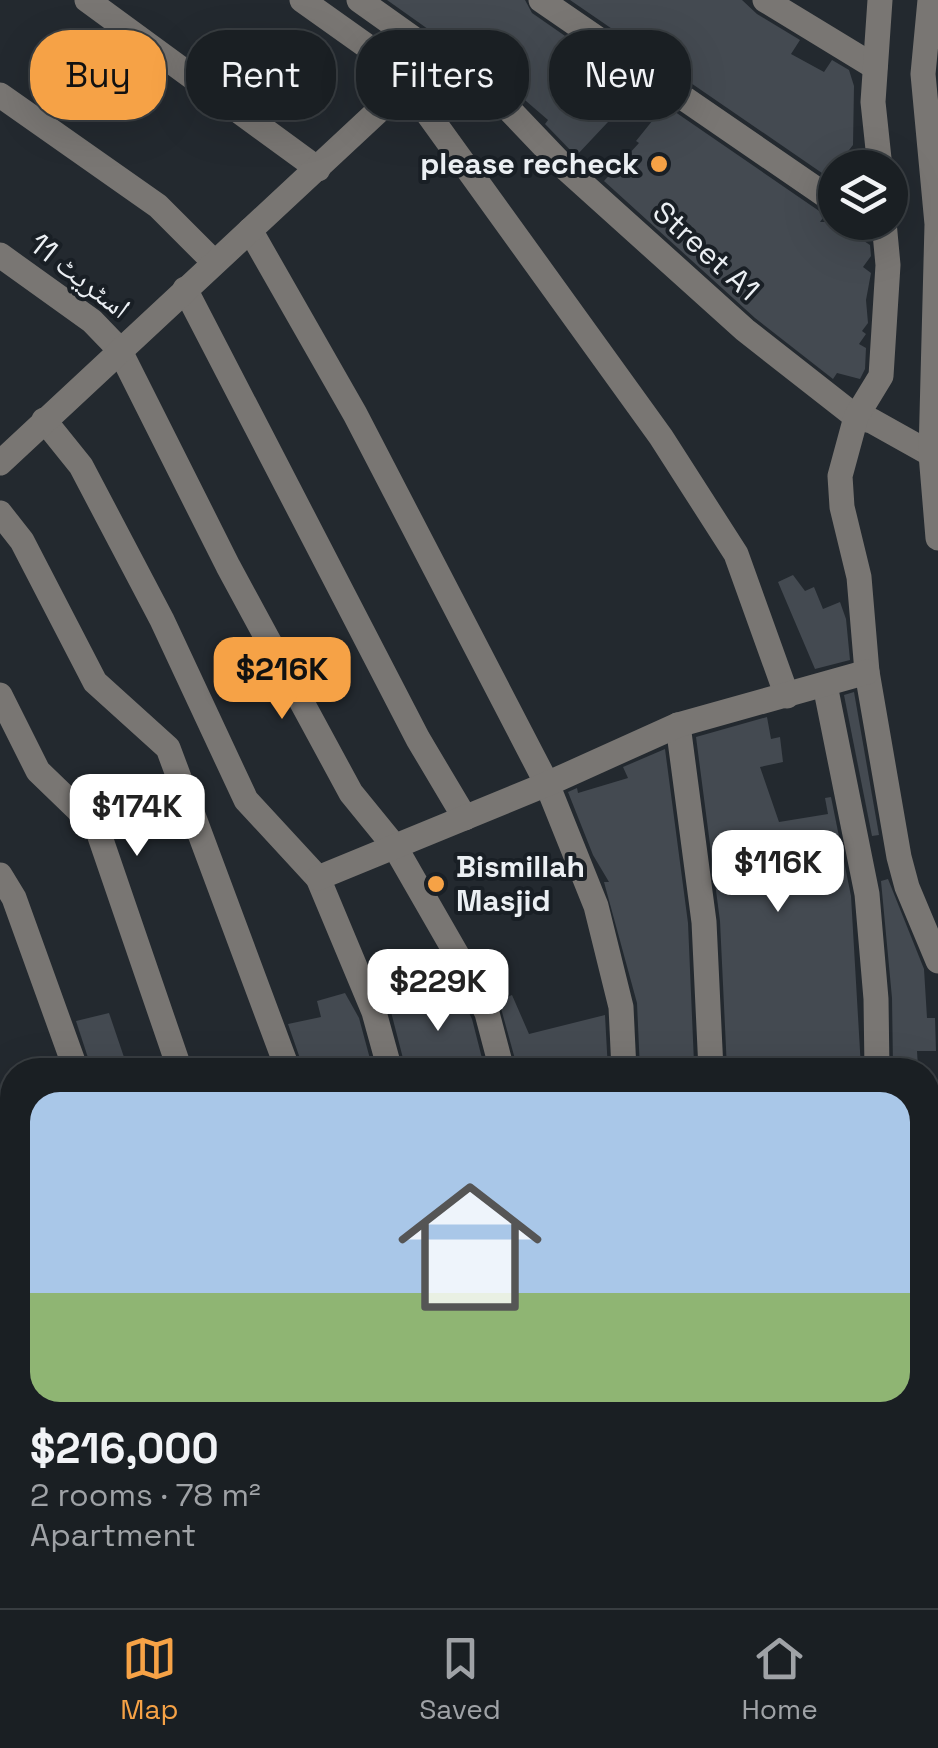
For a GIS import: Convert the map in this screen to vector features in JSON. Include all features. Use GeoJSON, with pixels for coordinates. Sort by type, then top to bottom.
{"type":"FeatureCollection","features":[{"type":"Feature","properties":{"kind":"street"},"geometry":{"type":"LineString","coordinates":[[87,0],[318,169]]}},
{"type":"Feature","properties":{"kind":"street"},"geometry":{"type":"LineString","coordinates":[[302,0],[356,38]]}},
{"type":"Feature","properties":{"kind":"street","name":"Street A1"},"geometry":{"type":"LineString","coordinates":[[359,0],[500,101],[564,167],[759,343],[856,417],[872,421],[930,454]]}},
{"type":"Feature","properties":{"kind":"street"},"geometry":{"type":"LineString","coordinates":[[541,0],[818,190]]}},
{"type":"Feature","properties":{"kind":"street"},"geometry":{"type":"LineString","coordinates":[[765,0],[875,67]]}},
{"type":"Feature","properties":{"kind":"street"},"geometry":{"type":"LineString","coordinates":[[878,150],[873,102],[880,0]]}},
{"type":"Feature","properties":{"kind":"street"},"geometry":{"type":"LineString","coordinates":[[930,0],[923,74],[937,224],[930,454],[938,538]]}},
{"type":"Feature","properties":{"kind":"street"},"geometry":{"type":"LineString","coordinates":[[0,95],[158,206],[214,262]]}},
{"type":"Feature","properties":{"kind":"street"},"geometry":{"type":"LineString","coordinates":[[6,446],[44,420],[369,120]]}},
{"type":"Feature","properties":{"kind":"street"},"geometry":{"type":"LineString","coordinates":[[430,120],[662,437],[736,554],[787,696]]}},
{"type":"Feature","properties":{"kind":"street"},"geometry":{"type":"LineString","coordinates":[[250,230],[355,414],[547,784],[596,906],[620,1007],[623,1058]]}},
{"type":"Feature","properties":{"kind":"street"},"geometry":{"type":"LineString","coordinates":[[881,240],[888,266],[881,376],[856,417],[840,476],[842,507],[859,577],[867,672],[899,857],[938,962]]}},
{"type":"Feature","properties":{"kind":"street","name":"اسٹریٹ 11"},"geometry":{"type":"LineString","coordinates":[[0,256],[92,321],[119,349],[228,566],[351,793],[410,872],[487,1013],[499,1058]]}},
{"type":"Feature","properties":{"kind":"street"},"geometry":{"type":"LineString","coordinates":[[185,289],[418,739],[465,818]]}},
{"type":"Feature","properties":{"kind":"street"},"geometry":{"type":"LineString","coordinates":[[44,420],[81,466],[162,620],[246,800],[318,878],[374,1012],[387,1058]]}},
{"type":"Feature","properties":{"kind":"street"},"geometry":{"type":"LineString","coordinates":[[0,513],[22,542],[94,682],[168,748],[284,1058]]}},
{"type":"Feature","properties":{"kind":"street"},"geometry":{"type":"LineString","coordinates":[[318,878],[547,784],[678,725],[867,672]]}},
{"type":"Feature","properties":{"kind":"street"},"geometry":{"type":"LineString","coordinates":[[825,685],[867,894],[877,1058]]}},
{"type":"Feature","properties":{"kind":"street"},"geometry":{"type":"LineString","coordinates":[[0,696],[38,771],[97,828],[176,1058]]}},
{"type":"Feature","properties":{"kind":"street"},"geometry":{"type":"LineString","coordinates":[[678,725],[704,922],[710,1058]]}},
{"type":"Feature","properties":{"kind":"street"},"geometry":{"type":"LineString","coordinates":[[0,876],[14,898],[72,1058]]}},
{"type":"Feature","properties":{"kind":"building"},"geometry":{"type":"Polygon","coordinates":[[[387,0],[525,0],[532,13],[556,30],[549,30],[549,120],[610,120],[576,156],[545,124],[548,120],[529,104],[529,30],[429,30],[387,0]]]}},
{"type":"Feature","properties":{"kind":"building"},"geometry":{"type":"Polygon","coordinates":[[[570,0],[742,0],[757,14],[800,40],[791,54],[824,72],[832,60],[849,70],[854,86],[853,145],[849,150],[818,150],[818,170],[691,83],[691,30],[614,30],[570,0]]]}},
{"type":"Feature","properties":{"kind":"building"},"geometry":{"type":"Polygon","coordinates":[[[653,120],[687,120],[818,210],[818,240],[862,240],[870,245],[871,256],[863,267],[871,273],[866,300],[868,323],[859,344],[866,348],[865,369],[860,379],[837,373],[833,379],[755,318],[604,181],[639,143],[636,141],[653,120]]]}},
{"type":"Feature","properties":{"kind":"building"},"geometry":{"type":"Polygon","coordinates":[[[793,575],[805,591],[814,587],[823,609],[840,602],[846,619],[850,660],[815,669],[778,582],[793,575]]]}},
{"type":"Feature","properties":{"kind":"building"},"geometry":{"type":"Polygon","coordinates":[[[854,692],[879,835],[872,836],[844,695],[854,692]]]}},
{"type":"Feature","properties":{"kind":"building"},"geometry":{"type":"Polygon","coordinates":[[[767,717],[771,739],[780,737],[783,762],[760,767],[779,822],[828,814],[825,798],[831,797],[851,896],[860,1058],[726,1058],[720,921],[696,737],[767,717]]]}},
{"type":"Feature","properties":{"kind":"building"},"geometry":{"type":"Polygon","coordinates":[[[665,749],[688,923],[694,1058],[639,1058],[637,1003],[604,882],[609,882],[593,855],[568,792],[577,788],[578,793],[628,778],[623,767],[665,749]]]}},
{"type":"Feature","properties":{"kind":"building"},"geometry":{"type":"Polygon","coordinates":[[[888,879],[924,969],[927,1018],[935,1018],[936,1051],[917,1051],[917,1058],[893,1058],[892,998],[881,881],[888,879]]]}},
{"type":"Feature","properties":{"kind":"building"},"geometry":{"type":"Polygon","coordinates":[[[455,984],[472,1019],[482,1058],[403,1058],[390,1008],[399,1004],[402,1010],[455,984]]]}},
{"type":"Feature","properties":{"kind":"building"},"geometry":{"type":"Polygon","coordinates":[[[345,993],[359,1018],[370,1058],[300,1058],[288,1024],[321,1017],[317,1001],[345,993]]]}},
{"type":"Feature","properties":{"kind":"building"},"geometry":{"type":"Polygon","coordinates":[[[512,995],[529,1034],[605,1015],[607,1058],[515,1058],[499,1001],[512,995]]]}},
{"type":"Feature","properties":{"kind":"building"},"geometry":{"type":"Polygon","coordinates":[[[109,1013],[124,1058],[88,1058],[76,1021],[109,1013]]]}},
{"type":"Feature","properties":{"kind":"place","name":"please recheck"},"geometry":{"type":"Point","coordinates":[659,164]}},
{"type":"Feature","properties":{"kind":"place","name":"Bismillah Masjid"},"geometry":{"type":"Point","coordinates":[436,884]}}]}
